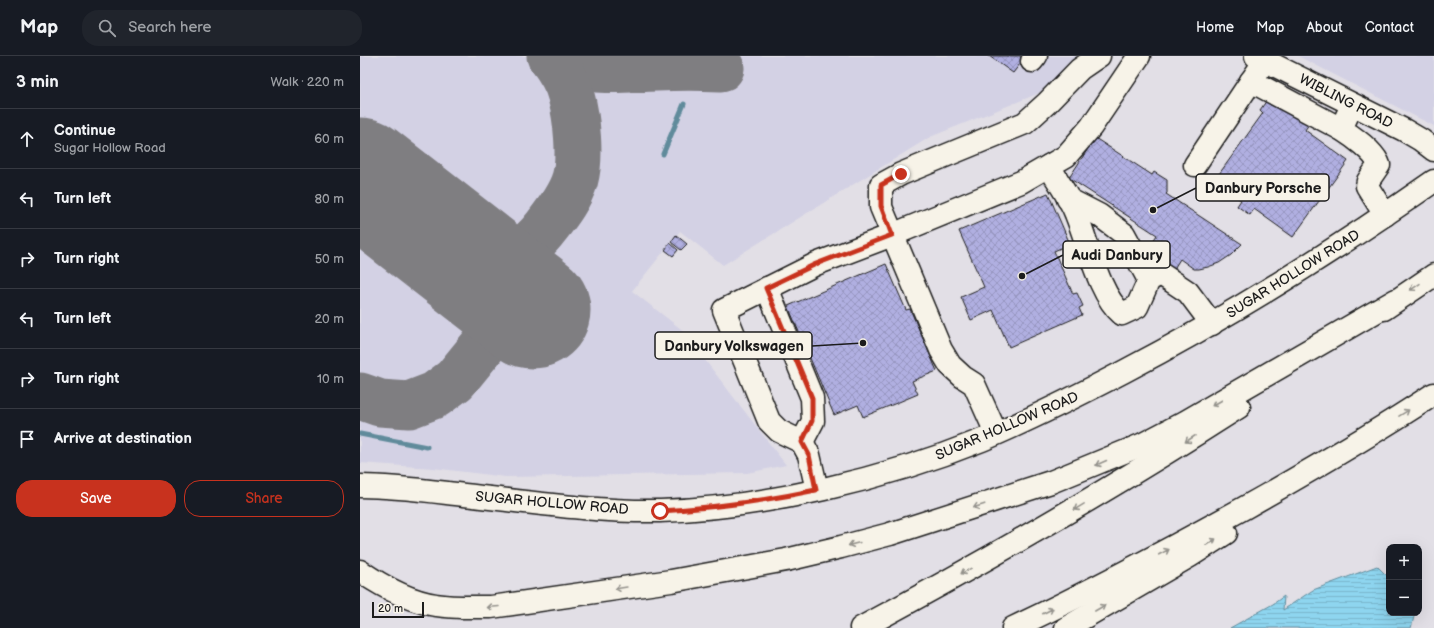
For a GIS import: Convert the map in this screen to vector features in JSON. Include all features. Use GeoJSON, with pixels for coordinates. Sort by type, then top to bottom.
{"type":"FeatureCollection","features":[{"type":"Feature","properties":{"kind":"main road"},"geometry":{"type":"LineString","coordinates":[[996,433],[974,384],[963,377],[950,365],[941,350],[881,206],[881,185],[901,174],[1025,123],[1080,69],[1098,56]]}},
{"type":"Feature","properties":{"kind":"main road"},"geometry":{"type":"LineString","coordinates":[[816,490],[809,455],[802,442],[795,437],[779,431],[769,421],[724,310],[816,264],[892,235],[1021,182],[1066,156],[1091,127],[1139,56]]}},
{"type":"Feature","properties":{"kind":"main road"},"geometry":{"type":"LineString","coordinates":[[1195,165],[1251,81],[1263,58]]}},
{"type":"Feature","properties":{"kind":"main road","name":"WIBLING ROAD"},"geometry":{"type":"LineString","coordinates":[[1263,58],[1410,134],[1434,150]]}},
{"type":"Feature","properties":{"kind":"main road"},"geometry":{"type":"LineString","coordinates":[[1251,81],[1341,128],[1377,159],[1379,165],[1368,181],[1367,186],[1385,216]]}},
{"type":"Feature","properties":{"kind":"main road"},"geometry":{"type":"LineString","coordinates":[[1341,128],[1352,105]]}},
{"type":"Feature","properties":{"kind":"main road"},"geometry":{"type":"LineString","coordinates":[[1049,166],[1076,213],[1101,282],[1114,308],[1122,314],[1137,307],[1149,280],[1161,274],[1188,292],[1212,324]]}},
{"type":"Feature","properties":{"kind":"main road","name":"SUGAR HOLLOW ROAD"},"geometry":{"type":"LineString","coordinates":[[360,486],[384,486],[424,490],[578,508],[646,511],[705,508],[752,502],[845,484],[945,454],[996,433],[1068,400],[1149,359],[1212,324],[1278,284],[1385,216],[1434,181]]}},
{"type":"Feature","properties":{"kind":"main road"},"geometry":{"type":"LineString","coordinates":[[1068,199],[1099,215],[1124,234],[1149,280]]}},
{"type":"Feature","properties":{"kind":"main road"},"geometry":{"type":"LineString","coordinates":[[861,628],[1024,539],[1140,470],[1293,372],[1434,275]]}},
{"type":"Feature","properties":{"kind":"main road"},"geometry":{"type":"LineString","coordinates":[[766,288],[812,398],[812,421],[802,442]]}},
{"type":"Feature","properties":{"kind":"main road"},"geometry":{"type":"LineString","coordinates":[[360,571],[378,583],[405,596],[434,605],[491,607],[671,581],[786,560],[841,547],[953,515],[1051,482],[1141,445],[1185,422],[1396,300]]}},
{"type":"Feature","properties":{"kind":"main road"},"geometry":{"type":"LineString","coordinates":[[1013,628],[1099,586],[1210,526],[1320,464],[1434,394]]}},
{"type":"Feature","properties":{"kind":"main road"},"geometry":{"type":"LineString","coordinates":[[1066,628],[1190,556],[1263,509],[1374,432]]}},
{"type":"Feature","properties":{"kind":"shaded area"},"geometry":{"type":"Polygon","coordinates":[[[360,56],[1092,56],[1037,94],[930,137],[723,265],[680,231],[632,291],[681,329],[786,465],[747,473],[506,477],[433,468],[360,463],[360,56]]]}},
{"type":"Feature","properties":{"kind":"shaded area"},"geometry":{"type":"Polygon","coordinates":[[[1298,56],[1434,56],[1434,126],[1298,56]]]}},
{"type":"Feature","properties":{"kind":"water"},"geometry":{"type":"Polygon","coordinates":[[[1377,566],[1386,575],[1386,616],[1414,616],[1411,628],[1230,628],[1273,604],[1284,596],[1283,610],[1313,590],[1377,566]]]}},
{"type":"Feature","properties":{"kind":"building"},"geometry":{"type":"Polygon","coordinates":[[[989,56],[1026,56],[1013,73],[989,56]]]}},
{"type":"Feature","properties":{"kind":"building"},"geometry":{"type":"Polygon","coordinates":[[[1267,100],[1311,121],[1305,130],[1348,161],[1293,237],[1254,209],[1250,215],[1237,206],[1241,200],[1214,181],[1263,113],[1260,110],[1267,100]]]}},
{"type":"Feature","properties":{"kind":"building"},"geometry":{"type":"Polygon","coordinates":[[[1095,138],[1152,175],[1154,172],[1167,180],[1166,194],[1242,244],[1231,255],[1219,263],[1199,269],[1194,269],[1180,259],[1175,267],[1177,270],[1173,269],[1158,263],[1144,254],[1157,235],[1069,178],[1095,138]]]}},
{"type":"Feature","properties":{"kind":"building"},"geometry":{"type":"Polygon","coordinates":[[[1048,193],[1070,244],[1054,251],[1073,294],[1077,293],[1083,306],[1079,308],[1082,315],[1009,347],[993,310],[971,320],[961,297],[984,287],[959,231],[1048,193]]]}},
{"type":"Feature","properties":{"kind":"building"},"geometry":{"type":"Polygon","coordinates":[[[676,235],[687,244],[681,250],[671,242],[676,235]]]}},
{"type":"Feature","properties":{"kind":"building"},"geometry":{"type":"Polygon","coordinates":[[[670,243],[678,250],[673,256],[665,250],[670,243]]]}},
{"type":"Feature","properties":{"kind":"building"},"geometry":{"type":"Polygon","coordinates":[[[886,264],[906,310],[910,309],[937,371],[912,381],[918,394],[863,417],[858,405],[834,415],[788,306],[886,264]]]}},
{"type":"Feature","properties":{"kind":"waterway"},"geometry":{"type":"LineString","coordinates":[[663,154],[684,104]]}},
{"type":"Feature","properties":{"kind":"waterway"},"geometry":{"type":"LineString","coordinates":[[360,434],[427,447]]}},
{"type":"Feature","properties":{"kind":"taxiway"},"geometry":{"type":"LineString","coordinates":[[467,259],[502,258],[523,250],[536,239],[551,221],[563,204],[573,185],[578,160],[578,138],[575,115],[568,86],[560,70],[550,56]]}},
{"type":"Feature","properties":{"kind":"taxiway"},"geometry":{"type":"LineString","coordinates":[[553,56],[577,66],[603,70],[681,67],[721,68]]}},
{"type":"Feature","properties":{"kind":"taxiway"},"geometry":{"type":"LineString","coordinates":[[360,396],[380,403],[409,405],[435,395],[455,380],[486,342],[492,328],[493,302],[477,267]]}},
{"type":"Feature","properties":{"kind":"runway"},"geometry":{"type":"LineString","coordinates":[[360,176],[532,310]]}},
{"type":"Feature","properties":{"kind":"place","name":"Danbury Porsche"},"geometry":{"type":"Point","coordinates":[1153,210]}},
{"type":"Feature","properties":{"kind":"place","name":"Audi Danbury"},"geometry":{"type":"Point","coordinates":[1022,276]}},
{"type":"Feature","properties":{"kind":"place","name":"Danbury Volkswagen"},"geometry":{"type":"Point","coordinates":[863,343]}},
{"type":"Feature","properties":{"kind":"route"},"geometry":{"type":"LineString","coordinates":[[660,511],[705,508],[752,502],[816,490],[809,455],[802,442],[812,421],[812,398],[766,288],[816,264],[892,235],[881,206],[881,185],[901,174]]}}]}
